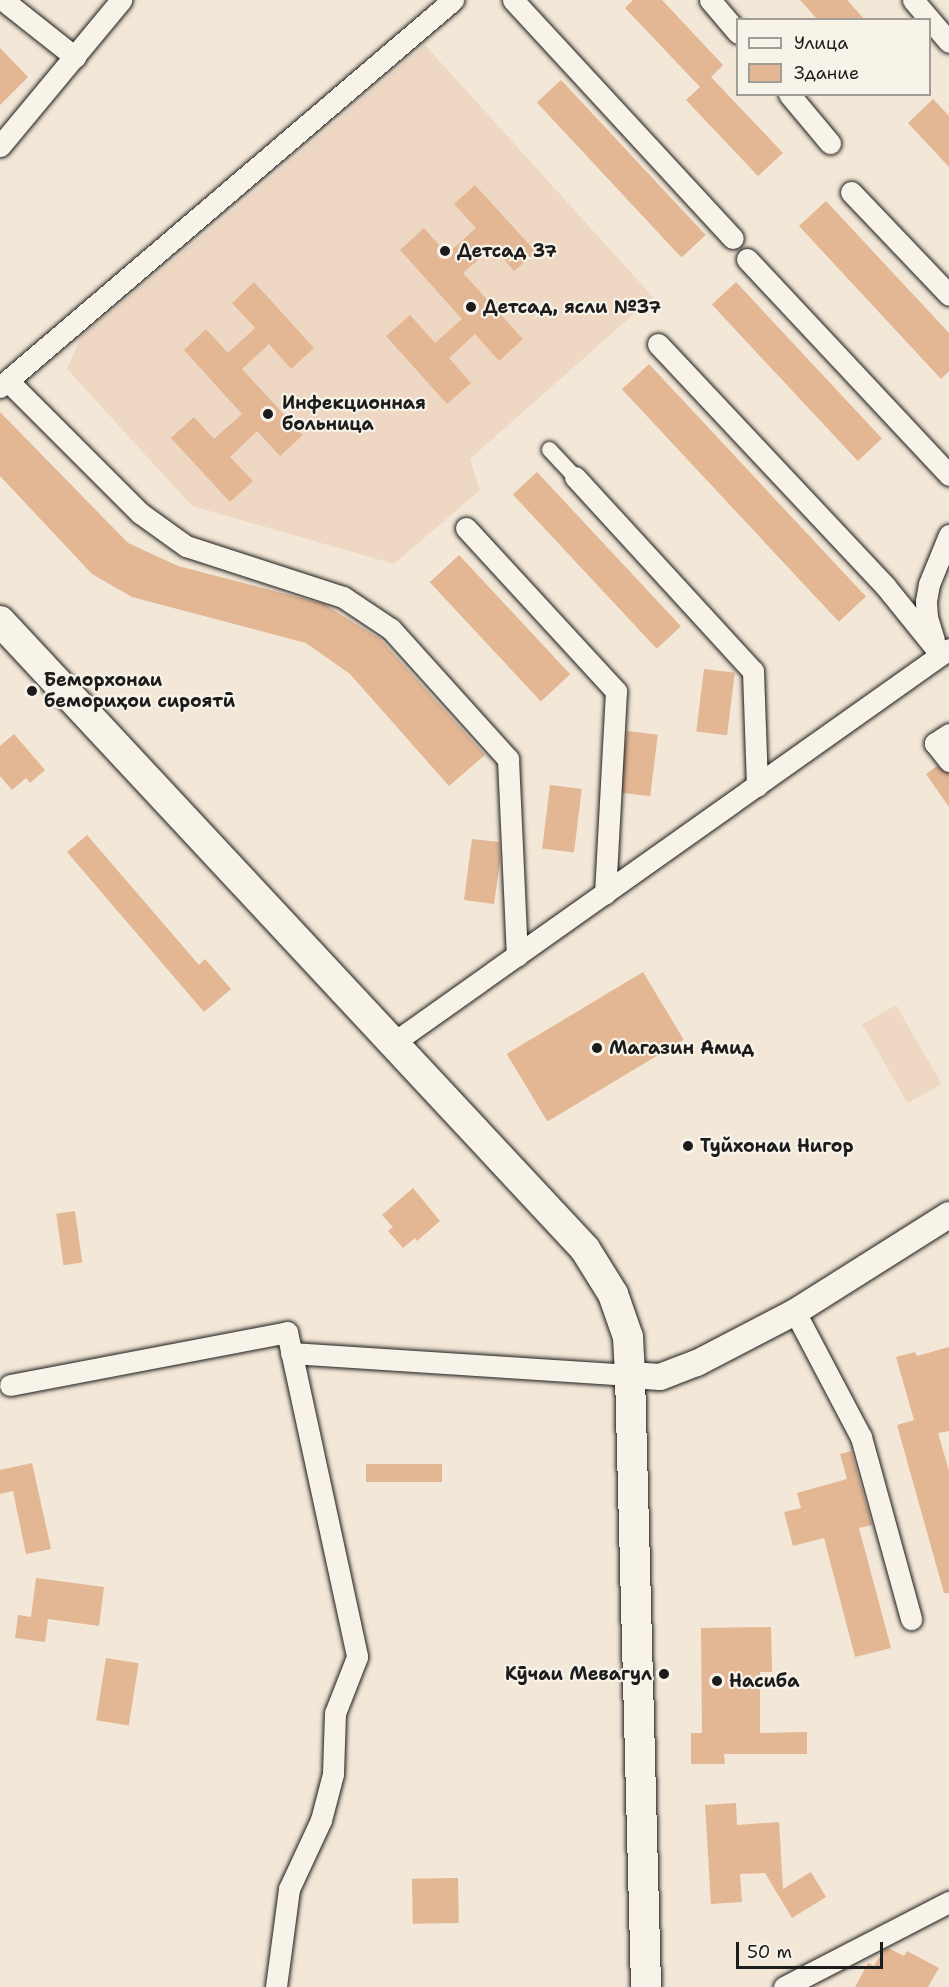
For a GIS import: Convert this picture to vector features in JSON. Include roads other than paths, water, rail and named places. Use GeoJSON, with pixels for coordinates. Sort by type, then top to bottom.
{"type":"FeatureCollection","features":[{"type":"Feature","properties":{"kind":"main road"},"geometry":{"type":"LineString","coordinates":[[0,621],[585,1249],[613,1294],[628,1337],[630,1375],[646,1987]]}},
{"type":"Feature","properties":{"kind":"street"},"geometry":{"type":"LineString","coordinates":[[3,0],[75,57]]}},
{"type":"Feature","properties":{"kind":"street"},"geometry":{"type":"LineString","coordinates":[[0,146],[121,0]]}},
{"type":"Feature","properties":{"kind":"street"},"geometry":{"type":"LineString","coordinates":[[453,0],[4,384],[140,513],[186,546],[343,597],[391,629],[508,759],[517,956]]}},
{"type":"Feature","properties":{"kind":"street"},"geometry":{"type":"LineString","coordinates":[[513,0],[733,238]]}},
{"type":"Feature","properties":{"kind":"street"},"geometry":{"type":"LineString","coordinates":[[710,0],[736,31]]}},
{"type":"Feature","properties":{"kind":"street"},"geometry":{"type":"LineString","coordinates":[[913,0],[928,18]]}},
{"type":"Feature","properties":{"kind":"street"},"geometry":{"type":"LineString","coordinates":[[931,21],[949,42]]}},
{"type":"Feature","properties":{"kind":"street"},"geometry":{"type":"LineString","coordinates":[[791,96],[830,143]]}},
{"type":"Feature","properties":{"kind":"street"},"geometry":{"type":"LineString","coordinates":[[851,192],[949,295]]}},
{"type":"Feature","properties":{"kind":"street"},"geometry":{"type":"LineString","coordinates":[[747,259],[949,476]]}},
{"type":"Feature","properties":{"kind":"street"},"geometry":{"type":"LineString","coordinates":[[658,344],[945,652]]}},
{"type":"Feature","properties":{"kind":"street"},"geometry":{"type":"LineString","coordinates":[[549,449],[753,671],[757,786]]}},
{"type":"Feature","properties":{"kind":"street"},"geometry":{"type":"LineString","coordinates":[[466,528],[616,691],[605,894]]}},
{"type":"Feature","properties":{"kind":"street"},"geometry":{"type":"LineString","coordinates":[[945,652],[927,617],[926,601],[929,584],[949,535]]}},
{"type":"Feature","properties":{"kind":"street"},"geometry":{"type":"LineString","coordinates":[[393,1043],[945,652]]}},
{"type":"Feature","properties":{"kind":"street"},"geometry":{"type":"LineString","coordinates":[[949,734],[935,743],[949,761]]}},
{"type":"Feature","properties":{"kind":"street"},"geometry":{"type":"LineString","coordinates":[[291,1353],[660,1377],[697,1363],[795,1312],[949,1215]]}},
{"type":"Feature","properties":{"kind":"street"},"geometry":{"type":"LineString","coordinates":[[795,1312],[861,1437],[911,1619]]}},
{"type":"Feature","properties":{"kind":"street"},"geometry":{"type":"LineString","coordinates":[[10,1385],[287,1332],[357,1657],[335,1713],[333,1774],[321,1820],[288,1889],[276,1987]]}},
{"type":"Feature","properties":{"kind":"street"},"geometry":{"type":"LineString","coordinates":[[784,1987],[949,1902]]}},
{"type":"Feature","properties":{"kind":"place","name":"Детсад 37"},"geometry":{"type":"Point","coordinates":[445,251]}},
{"type":"Feature","properties":{"kind":"place","name":"Детсад, ясли №37"},"geometry":{"type":"Point","coordinates":[471,307]}},
{"type":"Feature","properties":{"kind":"place","name":"Инфекционная больница"},"geometry":{"type":"Point","coordinates":[268,414]}},
{"type":"Feature","properties":{"kind":"place","name":"Беморхонаи бемориҳои сироятӣ"},"geometry":{"type":"Point","coordinates":[32,691]}},
{"type":"Feature","properties":{"kind":"place","name":"Магазин Амид"},"geometry":{"type":"Point","coordinates":[597,1048]}},
{"type":"Feature","properties":{"kind":"place","name":"Туйхонаи Нигор"},"geometry":{"type":"Point","coordinates":[688,1146]}},
{"type":"Feature","properties":{"kind":"place","name":"Кӯчаи Мевагул"},"geometry":{"type":"Point","coordinates":[664,1674]}},
{"type":"Feature","properties":{"kind":"place","name":"Насиба"},"geometry":{"type":"Point","coordinates":[717,1681]}}]}
